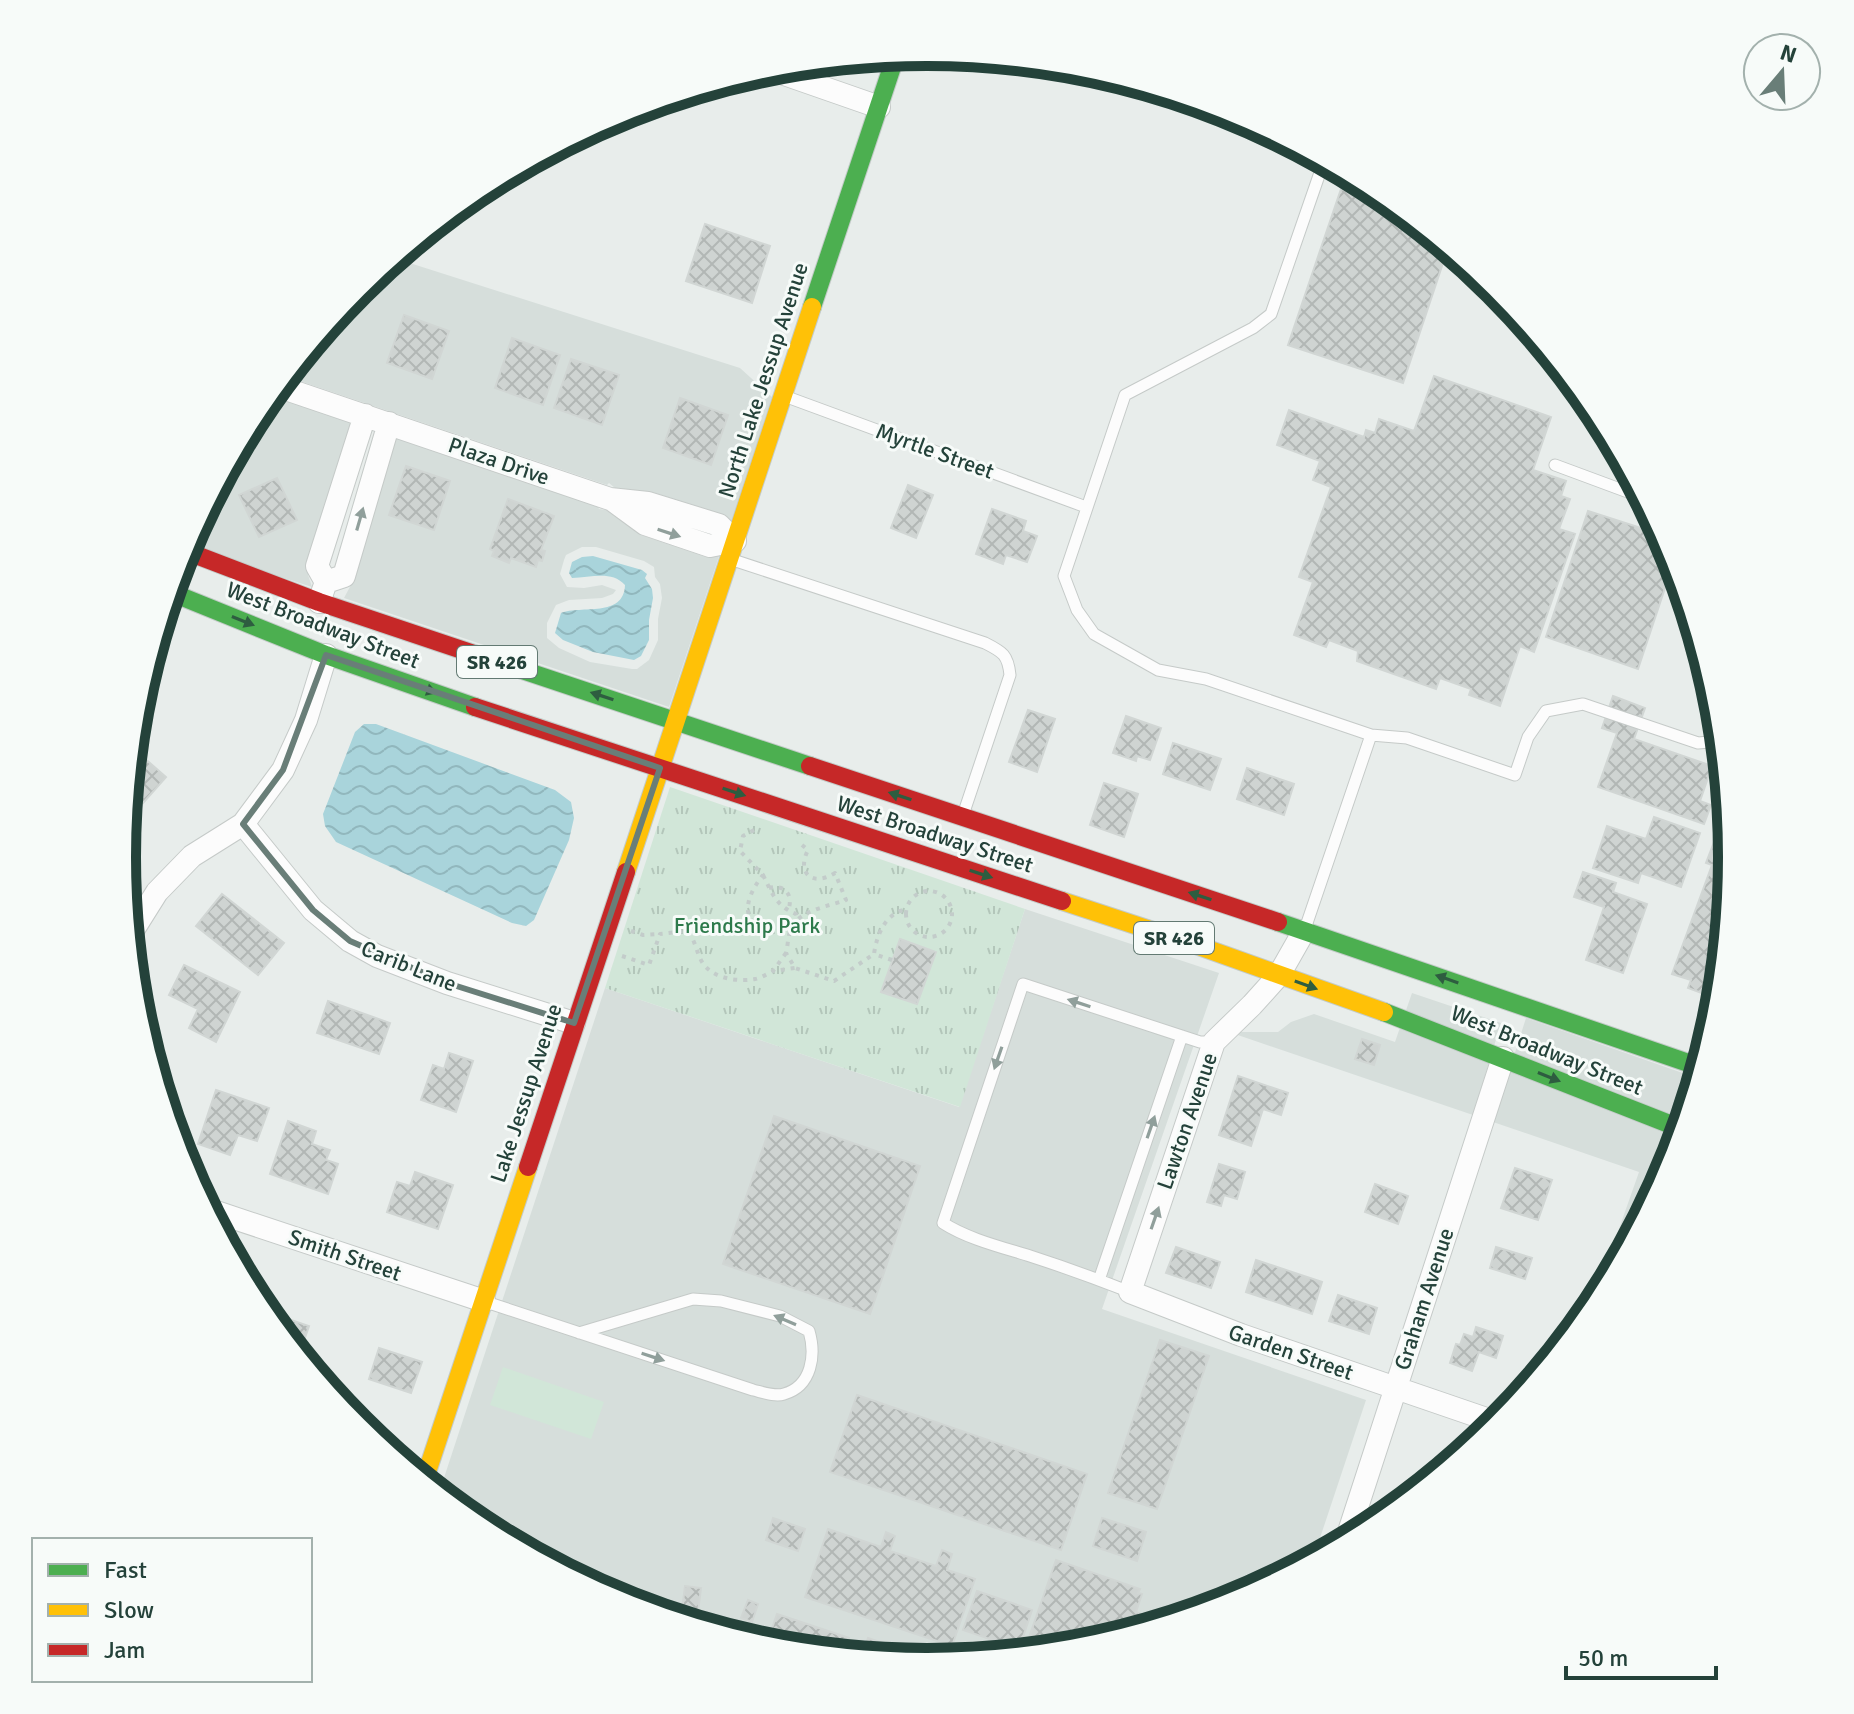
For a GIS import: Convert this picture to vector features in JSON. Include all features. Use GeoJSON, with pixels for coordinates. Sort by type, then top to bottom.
{"type":"FeatureCollection","features":[{"type":"Feature","properties":{"kind":"main road","name":"North Lake Jessup Avenue"},"geometry":{"type":"LineString","coordinates":[[676,721],[892,67]]}},
{"type":"Feature","properties":{"kind":"main road","name":"West Broadway Street"},"geometry":{"type":"LineString","coordinates":[[196,554],[322,592],[676,721],[1690,1064]]}},
{"type":"Feature","properties":{"kind":"main road","name":"West Broadway Street"},"geometry":{"type":"LineString","coordinates":[[180,596],[326,655],[534,727],[1196,945],[1503,1058],[1671,1125]]}},
{"type":"Feature","properties":{"kind":"main road","name":"Lake Jessup Avenue"},"geometry":{"type":"LineString","coordinates":[[427,1471],[676,721]]}},
{"type":"Feature","properties":{"kind":"street"},"geometry":{"type":"LineString","coordinates":[[795,78],[879,107]]}},
{"type":"Feature","properties":{"kind":"street","name":"Plaza Drive"},"geometry":{"type":"LineString","coordinates":[[289,390],[610,499],[645,524],[710,546],[732,550]]}},
{"type":"Feature","properties":{"kind":"street"},"geometry":{"type":"LineString","coordinates":[[365,415],[317,566],[322,592],[344,576],[389,423]]}},
{"type":"Feature","properties":{"kind":"street"},"geometry":{"type":"LineString","coordinates":[[139,920],[157,892],[192,856],[243,824],[283,770],[306,720],[326,655]]}},
{"type":"Feature","properties":{"kind":"street","name":"Carib Lane"},"geometry":{"type":"LineString","coordinates":[[243,824],[313,910],[350,941],[377,956],[447,983],[574,1023]]}},
{"type":"Feature","properties":{"kind":"street","name":"Lawton Avenue"},"geometry":{"type":"LineString","coordinates":[[1130,1292],[1214,1042],[1279,975],[1304,931]]}},
{"type":"Feature","properties":{"kind":"street","name":"Graham Avenue"},"geometry":{"type":"LineString","coordinates":[[1351,1524],[1503,1058]]}},
{"type":"Feature","properties":{"kind":"street","name":"Smith Street"},"geometry":{"type":"LineString","coordinates":[[222,1214],[484,1301]]}},
{"type":"Feature","properties":{"kind":"street","name":"Garden Street"},"geometry":{"type":"LineString","coordinates":[[1130,1292],[1241,1335],[1484,1418]]}},
{"type":"Feature","properties":{"kind":"lane"},"geometry":{"type":"LineString","coordinates":[[1320,171],[1271,314],[1253,328],[1125,395],[1064,576],[1077,610],[1094,634],[1158,670],[1206,679],[1371,735],[1407,738],[1515,775],[1528,737],[1546,711],[1583,704],[1698,743],[1709,742]]}},
{"type":"Feature","properties":{"kind":"lane","name":"Myrtle Street"},"geometry":{"type":"LineString","coordinates":[[783,396],[1086,507]]}},
{"type":"Feature","properties":{"kind":"lane"},"geometry":{"type":"LineString","coordinates":[[1555,465],[1628,492]]}},
{"type":"Feature","properties":{"kind":"lane"},"geometry":{"type":"LineString","coordinates":[[732,550],[1002,651],[1009,662],[1010,675],[962,816]]}},
{"type":"Feature","properties":{"kind":"lane"},"geometry":{"type":"LineString","coordinates":[[1304,931],[1371,735]]}},
{"type":"Feature","properties":{"kind":"lane"},"geometry":{"type":"LineString","coordinates":[[1130,1292],[943,1223],[1023,984],[1200,1042],[1214,1042]]}},
{"type":"Feature","properties":{"kind":"lane"},"geometry":{"type":"LineString","coordinates":[[1099,1280],[1182,1036]]}},
{"type":"Feature","properties":{"kind":"lane"},"geometry":{"type":"LineString","coordinates":[[484,1301],[579,1333],[753,1390],[782,1396],[802,1385],[810,1369],[814,1347],[809,1331],[780,1316],[721,1301],[693,1299],[579,1333]]}},
{"type":"Feature","properties":{"kind":"path"},"geometry":{"type":"LineString","coordinates":[[759,828],[743,836],[740,851],[763,875],[773,897],[796,914],[798,920]]}},
{"type":"Feature","properties":{"kind":"path"},"geometry":{"type":"LineString","coordinates":[[773,971],[786,953],[791,928],[798,920],[814,910],[846,900],[835,873],[817,880],[808,876],[803,866],[808,850],[796,840]]}},
{"type":"Feature","properties":{"kind":"path"},"geometry":{"type":"LineString","coordinates":[[763,875],[754,886],[747,912],[759,926],[768,929],[791,928]]}},
{"type":"Feature","properties":{"kind":"path"},"geometry":{"type":"LineString","coordinates":[[769,888],[778,886],[788,892],[791,902],[788,911]]}},
{"type":"Feature","properties":{"kind":"path"},"geometry":{"type":"LineString","coordinates":[[922,892],[937,892],[949,901],[953,916],[947,929],[928,937],[911,928],[907,909],[910,901],[922,892]]}},
{"type":"Feature","properties":{"kind":"path"},"geometry":{"type":"LineString","coordinates":[[624,929],[643,935],[687,931],[706,967],[736,980],[757,979],[773,971],[795,968],[834,981],[874,954],[880,933],[890,916],[907,909]]}},
{"type":"Feature","properties":{"kind":"path"},"geometry":{"type":"LineString","coordinates":[[616,954],[649,965],[660,934]]}},
{"type":"Feature","properties":{"kind":"path"},"geometry":{"type":"LineString","coordinates":[[786,953],[795,968]]}},
{"type":"Feature","properties":{"kind":"path"},"geometry":{"type":"LineString","coordinates":[[874,954],[892,960]]}},
{"type":"Feature","properties":{"kind":"highlighted area"},"geometry":{"type":"Polygon","coordinates":[[[326,655],[660,768],[574,1023],[447,983],[350,941],[313,910],[243,824],[283,770],[326,655]]]}},
{"type":"Feature","properties":{"kind":"shaded area"},"geometry":{"type":"Polygon","coordinates":[[[405,262],[740,368],[772,397],[731,521],[722,514],[652,492],[607,485],[296,380],[332,335],[405,262]]]}},
{"type":"Feature","properties":{"kind":"shaded area"},"geometry":{"type":"Polygon","coordinates":[[[282,399],[352,423],[308,568],[312,587],[198,550],[242,461],[282,399]]]}},
{"type":"Feature","properties":{"kind":"shaded area"},"geometry":{"type":"Polygon","coordinates":[[[395,438],[606,510],[641,535],[706,557],[719,556],[669,707],[344,598],[352,583],[395,438]],[[582,547],[566,555],[560,574],[567,587],[602,585],[616,590],[602,598],[569,600],[556,605],[547,623],[547,638],[559,648],[590,662],[637,669],[649,660],[658,640],[662,598],[660,584],[654,567],[644,561],[596,547],[582,547]]]}},
{"type":"Feature","properties":{"kind":"shaded area"},"geometry":{"type":"Polygon","coordinates":[[[1025,909],[1219,973],[1102,1309],[1366,1400],[1318,1544],[1230,1588],[1132,1621],[1081,1633],[979,1646],[875,1646],[773,1633],[722,1621],[624,1588],[531,1542],[442,1483],[605,988],[959,1107],[1025,909]]]}},
{"type":"Feature","properties":{"kind":"shaded area"},"geometry":{"type":"Polygon","coordinates":[[[1412,993],[1501,1023],[1473,1115],[1229,1032],[1278,1032],[1291,1022],[1314,1014],[1395,1042],[1412,993]]]}},
{"type":"Feature","properties":{"kind":"shaded area"},"geometry":{"type":"Polygon","coordinates":[[[1526,1018],[1687,1075],[1658,1160],[1609,1259],[1639,1172],[1493,1122],[1526,1018]]]}},
{"type":"Feature","properties":{"kind":"green space","name":"Friendship Park"},"geometry":{"type":"Polygon","coordinates":[[[670,787],[1025,909],[960,1107],[605,988],[670,787]]]}},
{"type":"Feature","properties":{"kind":"green space"},"geometry":{"type":"Polygon","coordinates":[[[503,1367],[604,1402],[591,1439],[490,1405],[503,1367]]]}},
{"type":"Feature","properties":{"kind":"water"},"geometry":{"type":"Polygon","coordinates":[[[593,556],[647,574],[645,578],[652,589],[653,598],[649,640],[641,656],[634,660],[593,652],[563,640],[555,633],[561,613],[610,606],[623,595],[625,585],[613,578],[572,578],[569,573],[572,562],[593,556]]]}},
{"type":"Feature","properties":{"kind":"water"},"geometry":{"type":"Polygon","coordinates":[[[364,724],[376,724],[555,790],[571,802],[574,818],[569,840],[534,920],[526,926],[512,923],[336,842],[325,826],[323,814],[355,732],[364,724]]]}},
{"type":"Feature","properties":{"kind":"building"},"geometry":{"type":"Polygon","coordinates":[[[1341,189],[1366,199],[1445,258],[1403,383],[1288,345],[1341,189]]]}},
{"type":"Feature","properties":{"kind":"building"},"geometry":{"type":"Polygon","coordinates":[[[705,224],[770,246],[752,303],[686,281],[705,224]]]}},
{"type":"Feature","properties":{"kind":"building"},"geometry":{"type":"Polygon","coordinates":[[[404,315],[449,331],[432,379],[387,363],[404,315]]]}},
{"type":"Feature","properties":{"kind":"building"},"geometry":{"type":"Polygon","coordinates":[[[512,338],[560,355],[543,405],[495,388],[512,338]]]}},
{"type":"Feature","properties":{"kind":"building"},"geometry":{"type":"Polygon","coordinates":[[[571,359],[619,375],[602,425],[554,408],[571,359]]]}},
{"type":"Feature","properties":{"kind":"building"},"geometry":{"type":"Polygon","coordinates":[[[1434,376],[1551,417],[1533,470],[1566,481],[1561,496],[1570,499],[1559,529],[1575,534],[1534,652],[1520,646],[1500,706],[1469,695],[1471,689],[1440,678],[1436,689],[1357,661],[1358,651],[1329,640],[1326,647],[1294,635],[1313,582],[1299,577],[1331,487],[1313,480],[1320,461],[1277,445],[1289,410],[1364,437],[1366,430],[1375,433],[1379,419],[1414,431],[1434,376]]]}},
{"type":"Feature","properties":{"kind":"building"},"geometry":{"type":"Polygon","coordinates":[[[680,398],[728,415],[711,465],[663,448],[680,398]]]}},
{"type":"Feature","properties":{"kind":"building"},"geometry":{"type":"Polygon","coordinates":[[[406,466],[450,481],[434,530],[389,515],[406,466]]]}},
{"type":"Feature","properties":{"kind":"building"},"geometry":{"type":"Polygon","coordinates":[[[277,478],[297,520],[259,537],[239,495],[277,478]]]}},
{"type":"Feature","properties":{"kind":"building"},"geometry":{"type":"Polygon","coordinates":[[[908,485],[933,495],[916,538],[891,528],[908,485]]]}},
{"type":"Feature","properties":{"kind":"building"},"geometry":{"type":"Polygon","coordinates":[[[508,499],[554,516],[541,550],[545,551],[542,561],[538,560],[536,567],[511,558],[509,563],[492,556],[494,551],[490,549],[508,499]]]}},
{"type":"Feature","properties":{"kind":"building"},"geometry":{"type":"Polygon","coordinates":[[[992,509],[1026,521],[1023,531],[1037,536],[1027,562],[1006,555],[1003,564],[976,554],[992,509]]]}},
{"type":"Feature","properties":{"kind":"building"},"geometry":{"type":"Polygon","coordinates":[[[1588,511],[1647,530],[1668,580],[1638,669],[1546,637],[1588,511]]]}},
{"type":"Feature","properties":{"kind":"building"},"geometry":{"type":"Polygon","coordinates":[[[1613,696],[1645,708],[1634,739],[1712,766],[1700,801],[1711,805],[1704,824],[1598,787],[1617,733],[1602,728],[1613,696]]]}},
{"type":"Feature","properties":{"kind":"building"},"geometry":{"type":"Polygon","coordinates":[[[1028,710],[1055,719],[1037,772],[1009,762],[1028,710]]]}},
{"type":"Feature","properties":{"kind":"building"},"geometry":{"type":"Polygon","coordinates":[[[1126,716],[1161,728],[1150,760],[1137,756],[1136,761],[1113,753],[1126,716]]]}},
{"type":"Feature","properties":{"kind":"building"},"geometry":{"type":"Polygon","coordinates":[[[1173,743],[1221,759],[1210,790],[1163,774],[1173,743]]]}},
{"type":"Feature","properties":{"kind":"building"},"geometry":{"type":"Polygon","coordinates":[[[143,757],[166,777],[143,803],[139,799],[143,757]]]}},
{"type":"Feature","properties":{"kind":"building"},"geometry":{"type":"Polygon","coordinates":[[[1247,768],[1294,784],[1284,815],[1237,799],[1247,768]]]}},
{"type":"Feature","properties":{"kind":"building"},"geometry":{"type":"Polygon","coordinates":[[[1104,783],[1138,794],[1124,837],[1090,825],[1104,783]]]}},
{"type":"Feature","properties":{"kind":"building"},"geometry":{"type":"Polygon","coordinates":[[[1654,817],[1700,833],[1681,887],[1641,873],[1638,883],[1593,868],[1607,826],[1646,839],[1654,817]]]}},
{"type":"Feature","properties":{"kind":"building"},"geometry":{"type":"Polygon","coordinates":[[[1717,834],[1716,909],[1706,994],[1688,988],[1691,980],[1672,974],[1712,865],[1706,863],[1717,834]]]}},
{"type":"Feature","properties":{"kind":"building"},"geometry":{"type":"Polygon","coordinates":[[[1583,872],[1616,883],[1613,892],[1647,904],[1623,973],[1586,960],[1604,907],[1574,897],[1583,872]]]}},
{"type":"Feature","properties":{"kind":"building"},"geometry":{"type":"Polygon","coordinates":[[[222,894],[284,943],[258,975],[196,926],[222,894]]]}},
{"type":"Feature","properties":{"kind":"building"},"geometry":{"type":"Polygon","coordinates":[[[900,939],[936,952],[917,1004],[881,992],[900,939]]]}},
{"type":"Feature","properties":{"kind":"building"},"geometry":{"type":"Polygon","coordinates":[[[184,965],[240,992],[216,1042],[189,1028],[198,1009],[169,995],[184,965]]]}},
{"type":"Feature","properties":{"kind":"building"},"geometry":{"type":"Polygon","coordinates":[[[328,1001],[390,1023],[379,1054],[317,1033],[328,1001]]]}},
{"type":"Feature","properties":{"kind":"building"},"geometry":{"type":"Polygon","coordinates":[[[1362,1039],[1380,1045],[1374,1065],[1355,1059],[1362,1039]]]}},
{"type":"Feature","properties":{"kind":"building"},"geometry":{"type":"Polygon","coordinates":[[[449,1053],[473,1061],[456,1112],[421,1100],[433,1065],[444,1069],[449,1053]]]}},
{"type":"Feature","properties":{"kind":"building"},"geometry":{"type":"Polygon","coordinates":[[[1238,1076],[1288,1093],[1281,1115],[1263,1109],[1251,1146],[1219,1135],[1238,1076]]]}},
{"type":"Feature","properties":{"kind":"building"},"geometry":{"type":"Polygon","coordinates":[[[216,1090],[269,1108],[257,1141],[238,1135],[230,1155],[198,1144],[216,1090]]]}},
{"type":"Feature","properties":{"kind":"building"},"geometry":{"type":"Polygon","coordinates":[[[774,1116],[920,1166],[870,1314],[723,1264],[774,1116]]]}},
{"type":"Feature","properties":{"kind":"building"},"geometry":{"type":"Polygon","coordinates":[[[288,1121],[316,1131],[312,1144],[330,1150],[326,1160],[338,1164],[328,1194],[270,1174],[288,1121]]]}},
{"type":"Feature","properties":{"kind":"building"},"geometry":{"type":"Polygon","coordinates":[[[1219,1164],[1245,1172],[1237,1199],[1224,1195],[1221,1206],[1207,1202],[1219,1164]]]}},
{"type":"Feature","properties":{"kind":"building"},"geometry":{"type":"Polygon","coordinates":[[[1515,1168],[1552,1180],[1538,1220],[1501,1208],[1515,1168]]]}},
{"type":"Feature","properties":{"kind":"building"},"geometry":{"type":"Polygon","coordinates":[[[415,1172],[453,1185],[438,1229],[387,1212],[397,1182],[410,1186],[415,1172]]]}},
{"type":"Feature","properties":{"kind":"building"},"geometry":{"type":"Polygon","coordinates":[[[1375,1184],[1408,1196],[1398,1224],[1365,1212],[1375,1184]]]}},
{"type":"Feature","properties":{"kind":"building"},"geometry":{"type":"Polygon","coordinates":[[[1176,1247],[1220,1262],[1211,1288],[1166,1273],[1176,1247]]]}},
{"type":"Feature","properties":{"kind":"building"},"geometry":{"type":"Polygon","coordinates":[[[1496,1247],[1532,1258],[1525,1279],[1490,1268],[1496,1247]]]}},
{"type":"Feature","properties":{"kind":"building"},"geometry":{"type":"Polygon","coordinates":[[[1256,1260],[1322,1282],[1312,1314],[1246,1292],[1256,1260]]]}},
{"type":"Feature","properties":{"kind":"building"},"geometry":{"type":"Polygon","coordinates":[[[1338,1295],[1377,1308],[1369,1334],[1329,1321],[1338,1295]]]}},
{"type":"Feature","properties":{"kind":"building"},"geometry":{"type":"Polygon","coordinates":[[[284,1317],[309,1326],[303,1344],[284,1317]]]}},
{"type":"Feature","properties":{"kind":"building"},"geometry":{"type":"Polygon","coordinates":[[[1476,1327],[1503,1336],[1496,1358],[1479,1352],[1472,1371],[1450,1363],[1456,1344],[1460,1345],[1464,1334],[1473,1337],[1476,1327]]]}},
{"type":"Feature","properties":{"kind":"building"},"geometry":{"type":"Polygon","coordinates":[[[1160,1340],[1209,1356],[1157,1509],[1108,1493],[1160,1340]]]}},
{"type":"Feature","properties":{"kind":"building"},"geometry":{"type":"Polygon","coordinates":[[[379,1348],[422,1362],[411,1393],[369,1379],[379,1348]]]}},
{"type":"Feature","properties":{"kind":"building"},"geometry":{"type":"Polygon","coordinates":[[[857,1395],[1087,1474],[1061,1550],[830,1472],[857,1395]]]}},
{"type":"Feature","properties":{"kind":"building"},"geometry":{"type":"Polygon","coordinates":[[[773,1518],[805,1529],[798,1551],[766,1540],[773,1518]]]}},
{"type":"Feature","properties":{"kind":"building"},"geometry":{"type":"Polygon","coordinates":[[[1102,1518],[1146,1532],[1137,1561],[1093,1546],[1102,1518]]]}},
{"type":"Feature","properties":{"kind":"building"},"geometry":{"type":"Polygon","coordinates":[[[828,1529],[881,1547],[886,1532],[895,1536],[890,1551],[936,1566],[942,1550],[952,1554],[947,1570],[975,1579],[952,1646],[805,1597],[828,1529]]]}},
{"type":"Feature","properties":{"kind":"building"},"geometry":{"type":"Polygon","coordinates":[[[1056,1560],[1140,1589],[1138,1593],[1142,1594],[1136,1612],[1146,1617],[1081,1633],[1028,1641],[1056,1560]]]}},
{"type":"Feature","properties":{"kind":"building"},"geometry":{"type":"Polygon","coordinates":[[[685,1586],[701,1588],[698,1612],[682,1609],[685,1586]]]}},
{"type":"Feature","properties":{"kind":"building"},"geometry":{"type":"Polygon","coordinates":[[[977,1591],[1032,1610],[1021,1642],[1003,1644],[963,1630],[977,1591]]]}},
{"type":"Feature","properties":{"kind":"building"},"geometry":{"type":"Polygon","coordinates":[[[748,1600],[758,1604],[752,1622],[741,1618],[748,1600]]]}},
{"type":"Feature","properties":{"kind":"building"},"geometry":{"type":"Polygon","coordinates":[[[777,1614],[849,1638],[847,1643],[770,1632],[777,1614]]]}},
{"type":"Feature","properties":{"kind":"building"},"geometry":{"type":"Polygon","coordinates":[[[868,1638],[893,1647],[875,1646],[866,1645],[868,1638]]]}},
{"type":"Feature","properties":{"kind":"traffic: fast"},"geometry":{"type":"LineString","coordinates":[[812,307],[892,67]]}},
{"type":"Feature","properties":{"kind":"traffic: fast"},"geometry":{"type":"LineString","coordinates":[[180,596],[326,655],[475,707]]}},
{"type":"Feature","properties":{"kind":"traffic: fast"},"geometry":{"type":"LineString","coordinates":[[480,656],[810,766]]}},
{"type":"Feature","properties":{"kind":"traffic: fast"},"geometry":{"type":"LineString","coordinates":[[1278,922],[1690,1064]]}},
{"type":"Feature","properties":{"kind":"traffic: fast"},"geometry":{"type":"LineString","coordinates":[[1384,1012],[1671,1125]]}},
{"type":"Feature","properties":{"kind":"traffic: slow"},"geometry":{"type":"LineString","coordinates":[[626,872],[812,307]]}},
{"type":"Feature","properties":{"kind":"traffic: slow"},"geometry":{"type":"LineString","coordinates":[[1062,901],[1384,1012]]}},
{"type":"Feature","properties":{"kind":"traffic: slow"},"geometry":{"type":"LineString","coordinates":[[427,1471],[528,1167]]}},
{"type":"Feature","properties":{"kind":"traffic: jam"},"geometry":{"type":"LineString","coordinates":[[196,555],[319,602],[480,656]]}},
{"type":"Feature","properties":{"kind":"traffic: jam"},"geometry":{"type":"LineString","coordinates":[[475,707],[1062,901]]}},
{"type":"Feature","properties":{"kind":"traffic: jam"},"geometry":{"type":"LineString","coordinates":[[810,766],[1278,922]]}},
{"type":"Feature","properties":{"kind":"traffic: jam"},"geometry":{"type":"LineString","coordinates":[[528,1167],[626,872]]}}]}
